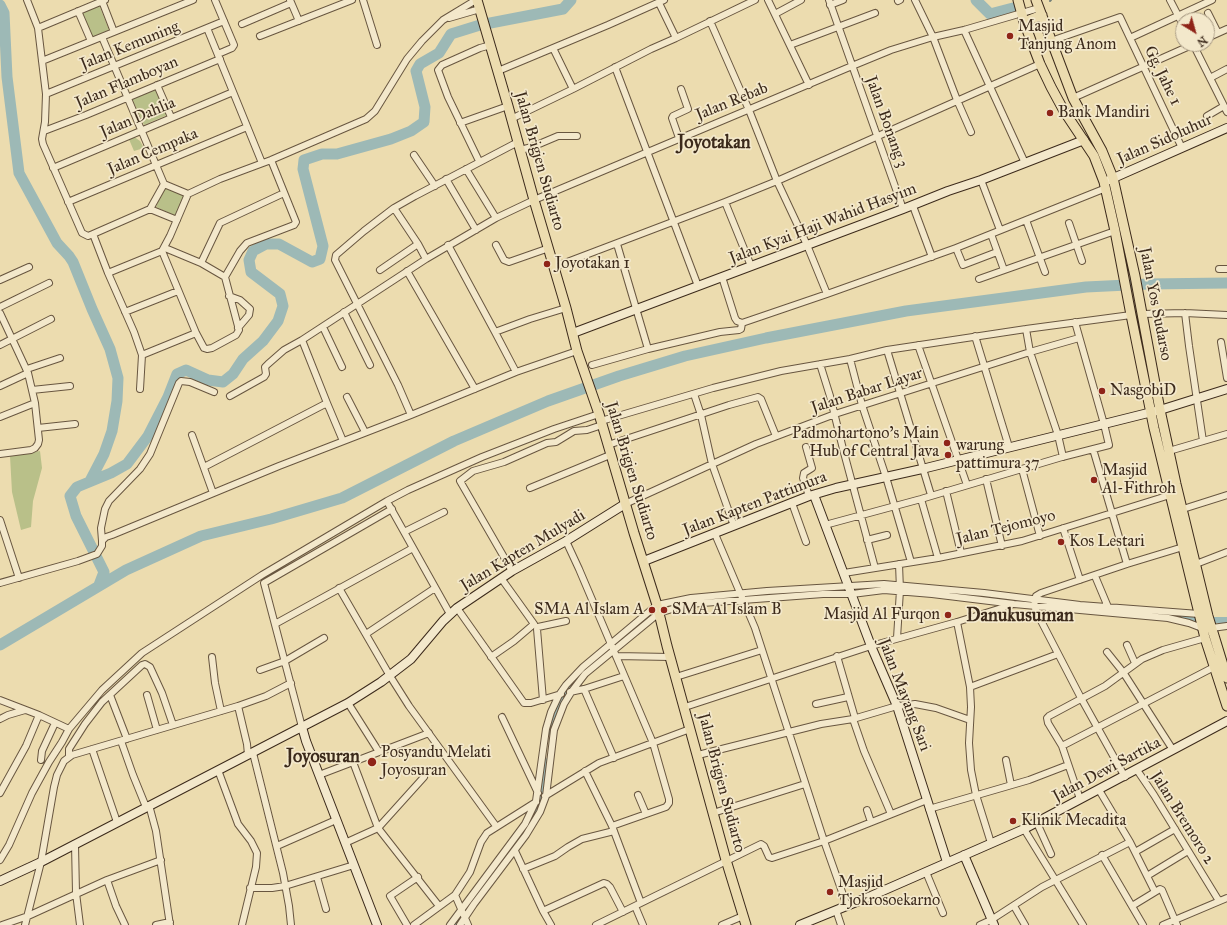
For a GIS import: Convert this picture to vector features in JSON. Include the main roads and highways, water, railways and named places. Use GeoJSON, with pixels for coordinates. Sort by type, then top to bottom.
{"type":"FeatureCollection","features":[{"type":"Feature","properties":{"kind":"main road","name":"Jalan Brigjen Sudiarto"},"geometry":{"type":"LineString","coordinates":[[476,0],[491,45],[577,351],[601,420],[610,455],[644,561],[726,860],[745,921]]}},
{"type":"Feature","properties":{"kind":"main road"},"geometry":{"type":"LineString","coordinates":[[1020,11],[1039,7]]}},
{"type":"Feature","properties":{"kind":"main road","name":"Jalan Yos Sudarso"},"geometry":{"type":"LineString","coordinates":[[1039,7],[1073,98],[1102,151],[1113,178],[1142,314],[1155,411],[1170,495],[1183,547],[1205,622],[1224,676],[1227,706]]}},
{"type":"Feature","properties":{"kind":"main road","name":"Jalan Yos Sudarso"},"geometry":{"type":"LineString","coordinates":[[1020,11],[1040,64],[1064,111],[1094,156],[1105,185],[1131,315],[1155,411],[1169,451],[1196,564],[1205,622],[1205,638],[1214,667],[1224,676]]}},
{"type":"Feature","properties":{"kind":"main road","name":"Jalan Sidoluhur"},"geometry":{"type":"LineString","coordinates":[[1105,185],[1113,178],[1227,128]]}},
{"type":"Feature","properties":{"kind":"main road","name":"Jalan Kyai Haji Wahid Hasyim"},"geometry":{"type":"LineString","coordinates":[[573,333],[1084,140]]}},
{"type":"Feature","properties":{"kind":"main road","name":"Jalan Kapten Pattimura"},"geometry":{"type":"LineString","coordinates":[[644,561],[792,503],[852,484],[922,469],[1104,424],[1155,411],[1227,389]]}},
{"type":"Feature","properties":{"kind":"main road","name":"Jalan Mayang Sari"},"geometry":{"type":"LineString","coordinates":[[812,496],[844,573],[871,646],[897,706],[947,862]]}},
{"type":"Feature","properties":{"kind":"main road","name":"Jalan Kapten Mulyadi"},"geometry":{"type":"LineString","coordinates":[[0,881],[41,862],[348,703],[390,676],[411,659],[454,611],[512,571],[566,541],[625,504]]}},
{"type":"Feature","properties":{"kind":"main road","name":"Jalan Dewi Sartika"},"geometry":{"type":"LineString","coordinates":[[800,925],[1037,823],[1227,721]]}},
{"type":"Feature","properties":{"kind":"main road"},"geometry":{"type":"LineString","coordinates":[[302,727],[306,741],[377,925]]}},
{"type":"Feature","properties":{"kind":"main road"},"geometry":{"type":"LineString","coordinates":[[964,855],[992,922]]}},
{"type":"Feature","properties":{"kind":"waterway"},"geometry":{"type":"LineString","coordinates":[[99,585],[104,572],[76,516],[70,496],[77,487],[111,473],[127,464],[148,436],[168,397],[177,374],[186,370],[208,380],[223,382],[233,374],[243,359],[263,341],[278,321],[283,306],[280,294],[251,272],[249,260],[253,251],[266,244],[279,244],[312,262],[320,259],[323,246],[303,169],[304,160],[322,154],[337,154],[391,139],[411,131],[424,122],[425,107],[416,71],[420,64],[439,53],[451,34],[480,25],[563,9],[571,0]]}},
{"type":"Feature","properties":{"kind":"waterway"},"geometry":{"type":"LineString","coordinates":[[976,0],[990,14],[1013,8]]}},
{"type":"Feature","properties":{"kind":"waterway"},"geometry":{"type":"LineString","coordinates":[[0,5],[4,13],[7,77],[19,173],[57,243],[73,262],[110,349],[118,378],[117,401],[112,431],[104,454],[90,481]]}},
{"type":"Feature","properties":{"kind":"waterway"},"geometry":{"type":"LineString","coordinates":[[0,645],[126,570],[201,536],[271,519],[342,498],[454,441],[548,401],[619,376],[685,356],[766,338],[906,311],[1086,287],[1148,284],[1227,283]]}},
{"type":"Feature","properties":{"kind":"waterway"},"geometry":{"type":"LineString","coordinates":[[837,591],[875,587]]}},
{"type":"Feature","properties":{"kind":"waterway"},"geometry":{"type":"LineString","coordinates":[[950,593],[1038,603]]}},
{"type":"Feature","properties":{"kind":"waterway"},"geometry":{"type":"LineString","coordinates":[[707,598],[719,599],[776,595]]}},
{"type":"Feature","properties":{"kind":"waterway"},"geometry":{"type":"LineString","coordinates":[[1179,615],[1205,620],[1227,620]]}},
{"type":"Feature","properties":{"kind":"waterway"},"geometry":{"type":"LineString","coordinates":[[590,666],[611,647]]}},
{"type":"Feature","properties":{"kind":"waterway"},"geometry":{"type":"LineString","coordinates":[[547,733],[565,695],[572,687]]}},
{"type":"Feature","properties":{"kind":"waterway"},"geometry":{"type":"LineString","coordinates":[[531,823],[541,799],[544,760]]}},
{"type":"Feature","properties":{"kind":"waterway"},"geometry":{"type":"LineString","coordinates":[[455,925],[465,912]]}},
{"type":"Feature","properties":{"kind":"place","name":"Masjid Tanjung Anom"},"geometry":{"type":"Point","coordinates":[1010,36]}},
{"type":"Feature","properties":{"kind":"place","name":"Bank Mandiri"},"geometry":{"type":"Point","coordinates":[1050,113]}},
{"type":"Feature","properties":{"kind":"place","name":"Joyotakan 1"},"geometry":{"type":"Point","coordinates":[547,264]}},
{"type":"Feature","properties":{"kind":"place","name":"NasgobiD"},"geometry":{"type":"Point","coordinates":[1102,391]}},
{"type":"Feature","properties":{"kind":"place","name":"Padmohartono's Main Hub of Central Java"},"geometry":{"type":"Point","coordinates":[947,443]}},
{"type":"Feature","properties":{"kind":"place","name":"warung pattimura 37"},"geometry":{"type":"Point","coordinates":[948,455]}},
{"type":"Feature","properties":{"kind":"place","name":"Masjid Al-Fithroh"},"geometry":{"type":"Point","coordinates":[1094,480]}},
{"type":"Feature","properties":{"kind":"place","name":"Kos Lestari"},"geometry":{"type":"Point","coordinates":[1061,542]}},
{"type":"Feature","properties":{"kind":"place","name":"SMA Al Islam A"},"geometry":{"type":"Point","coordinates":[652,610]}},
{"type":"Feature","properties":{"kind":"place","name":"SMA Al Islam B"},"geometry":{"type":"Point","coordinates":[664,610]}},
{"type":"Feature","properties":{"kind":"place","name":"Masjid Al Furqon"},"geometry":{"type":"Point","coordinates":[948,615]}},
{"type":"Feature","properties":{"kind":"place","name":"Posyandu Melati Joyosuran"},"geometry":{"type":"Point","coordinates":[372,762]}},
{"type":"Feature","properties":{"kind":"place","name":"Klinik Mecadita"},"geometry":{"type":"Point","coordinates":[1013,821]}},
{"type":"Feature","properties":{"kind":"place","name":"Masjid Tjokrosoekarno"},"geometry":{"type":"Point","coordinates":[830,892]}},
{"type":"Feature","properties":{"kind":"district","name":"Joyotakan"},"geometry":{"type":"Point","coordinates":[714,144]}},
{"type":"Feature","properties":{"kind":"district","name":"Danukusuman"},"geometry":{"type":"Point","coordinates":[1020,617]}},
{"type":"Feature","properties":{"kind":"district","name":"Joyosuran"},"geometry":{"type":"Point","coordinates":[323,758]}}]}
